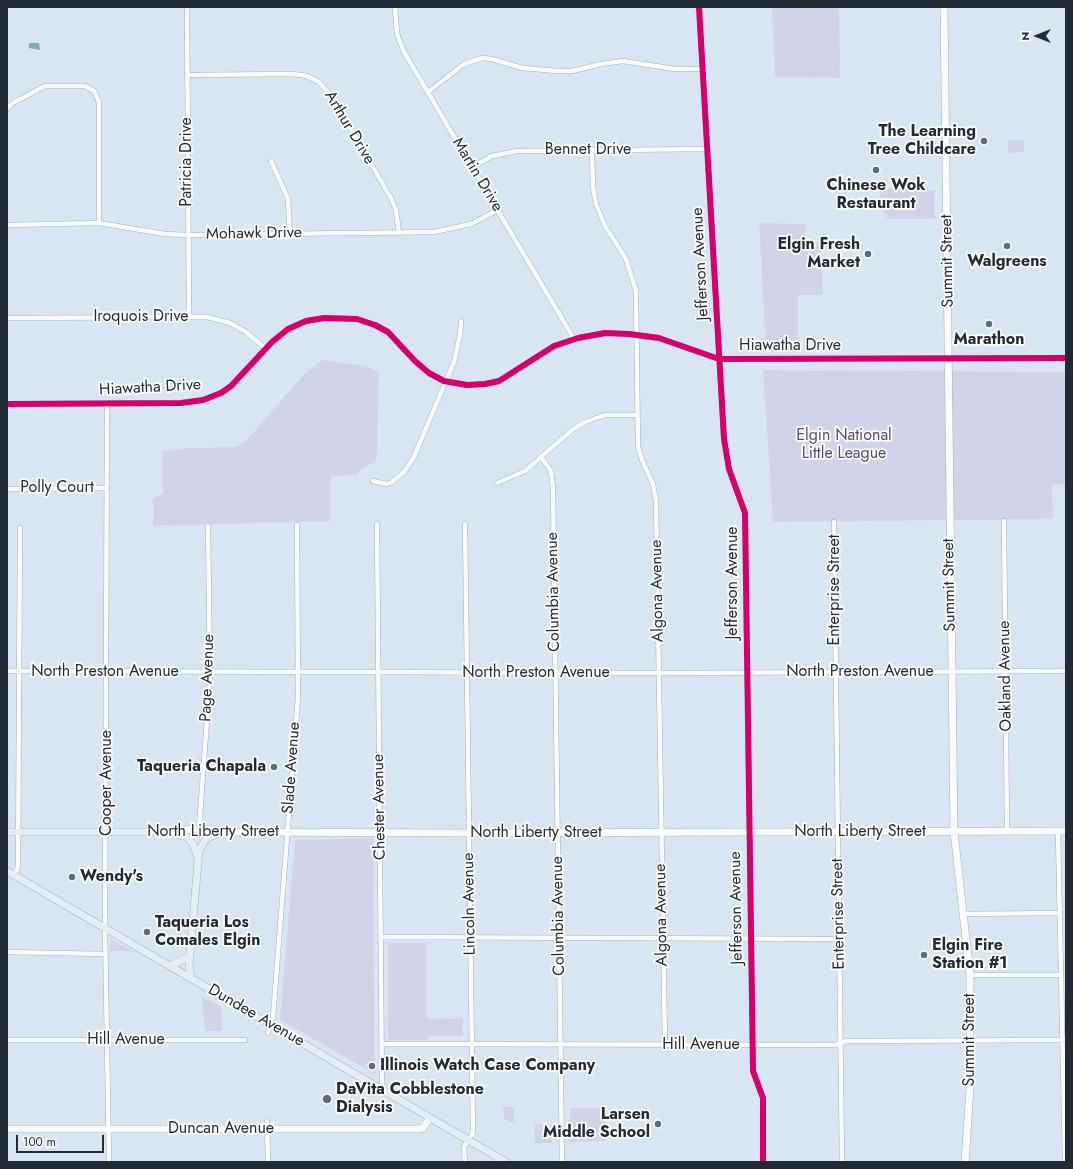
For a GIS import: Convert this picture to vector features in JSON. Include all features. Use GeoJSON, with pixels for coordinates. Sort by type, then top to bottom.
{"type":"FeatureCollection","features":[{"type":"Feature","properties":{"kind":"main road","name":"Summit Street"},"geometry":{"type":"LineString","coordinates":[[944,7],[954,832],[970,975],[971,1040],[969,1112],[965,1162]]}},
{"type":"Feature","properties":{"kind":"main road","name":"North Liberty Street"},"geometry":{"type":"LineString","coordinates":[[7,832],[169,832],[199,829],[223,832],[287,833],[1066,831]]}},
{"type":"Feature","properties":{"kind":"main road"},"geometry":{"type":"LineString","coordinates":[[169,832],[187,837],[194,844],[198,856]]}},
{"type":"Feature","properties":{"kind":"main road"},"geometry":{"type":"LineString","coordinates":[[191,978],[190,956],[199,847],[205,839],[223,832]]}},
{"type":"Feature","properties":{"kind":"main road","name":"Dundee Avenue"},"geometry":{"type":"LineString","coordinates":[[10,873],[506,1162]]}},
{"type":"Feature","properties":{"kind":"main road"},"geometry":{"type":"LineString","coordinates":[[170,966],[190,956]]}},
{"type":"Feature","properties":{"kind":"main road","name":"Duncan Avenue"},"geometry":{"type":"LineString","coordinates":[[7,1129],[418,1129],[423,1128],[430,1118]]}},
{"type":"Feature","properties":{"kind":"street","name":"Patricia Drive"},"geometry":{"type":"LineString","coordinates":[[186,7],[189,316]]}},
{"type":"Feature","properties":{"kind":"street","name":"Martin Drive"},"geometry":{"type":"LineString","coordinates":[[395,7],[396,24],[400,44],[574,339]]}},
{"type":"Feature","properties":{"kind":"street","name":"Jefferson Avenue"},"geometry":{"type":"LineString","coordinates":[[699,7],[726,455],[730,474],[745,512],[752,1045],[753,1073],[763,1098],[763,1162]]}},
{"type":"Feature","properties":{"kind":"street"},"geometry":{"type":"LineString","coordinates":[[428,92],[464,64],[482,58],[492,59],[522,68],[558,72],[572,71],[600,64],[623,61],[675,69],[703,69]]}},
{"type":"Feature","properties":{"kind":"street","name":"Arthur Drive"},"geometry":{"type":"LineString","coordinates":[[187,75],[293,74],[307,76],[319,82],[332,97],[391,198],[396,210],[399,233]]}},
{"type":"Feature","properties":{"kind":"street"},"geometry":{"type":"LineString","coordinates":[[7,109],[11,104],[45,86],[85,86],[95,93],[98,102],[99,223]]}},
{"type":"Feature","properties":{"kind":"street","name":"Bennet Drive"},"geometry":{"type":"LineString","coordinates":[[472,167],[492,156],[511,151],[707,149]]}},
{"type":"Feature","properties":{"kind":"street","name":"Algona Avenue"},"geometry":{"type":"LineString","coordinates":[[592,151],[593,187],[596,204],[606,226],[625,257],[634,282],[636,293],[637,415],[639,450],[653,484],[656,502],[662,939],[665,1045]]}},
{"type":"Feature","properties":{"kind":"street"},"geometry":{"type":"LineString","coordinates":[[272,162],[288,199],[290,234]]}},
{"type":"Feature","properties":{"kind":"street","name":"Mohawk Drive"},"geometry":{"type":"LineString","coordinates":[[7,225],[99,223],[165,234],[188,235],[438,232],[457,229],[478,221],[498,210]]}},
{"type":"Feature","properties":{"kind":"street","name":"Iroquois Drive"},"geometry":{"type":"LineString","coordinates":[[7,318],[189,316],[214,318],[230,323],[246,332],[266,348]]}},
{"type":"Feature","properties":{"kind":"street","name":"Hiawatha Drive"},"geometry":{"type":"LineString","coordinates":[[7,404],[190,403],[210,398],[221,393],[234,383],[284,331],[306,321],[324,318],[360,320],[373,324],[388,332],[421,367],[434,377],[446,381],[470,385],[495,382],[510,375],[547,350],[574,339],[605,333],[664,339],[720,359],[1066,358]]}},
{"type":"Feature","properties":{"kind":"street"},"geometry":{"type":"LineString","coordinates":[[373,481],[390,483],[407,468],[414,457],[458,350],[461,321]]}},
{"type":"Feature","properties":{"kind":"street","name":"Cooper Avenue"},"geometry":{"type":"LineString","coordinates":[[107,404],[107,832],[105,928],[109,1162]]}},
{"type":"Feature","properties":{"kind":"street"},"geometry":{"type":"LineString","coordinates":[[497,483],[525,471],[572,430],[585,422],[608,415],[637,415]]}},
{"type":"Feature","properties":{"kind":"street","name":"Columbia Avenue"},"geometry":{"type":"LineString","coordinates":[[541,457],[551,471],[553,486],[562,1162]]}},
{"type":"Feature","properties":{"kind":"street","name":"Polly Court"},"geometry":{"type":"LineString","coordinates":[[7,489],[107,488]]}},
{"type":"Feature","properties":{"kind":"street","name":"Oakland Avenue"},"geometry":{"type":"LineString","coordinates":[[1004,521],[1007,831]]}},
{"type":"Feature","properties":{"kind":"street","name":"Enterprise Street"},"geometry":{"type":"LineString","coordinates":[[834,522],[842,1162]]}},
{"type":"Feature","properties":{"kind":"street","name":"Chester Avenue"},"geometry":{"type":"LineString","coordinates":[[377,524],[382,937],[382,1090]]}},
{"type":"Feature","properties":{"kind":"street","name":"Lincoln Avenue"},"geometry":{"type":"LineString","coordinates":[[464,1162],[464,1147],[473,1133],[465,524]]}},
{"type":"Feature","properties":{"kind":"street","name":"Slade Avenue"},"geometry":{"type":"LineString","coordinates":[[268,1033],[274,1010],[298,672],[297,525]]}},
{"type":"Feature","properties":{"kind":"street","name":"Page Avenue"},"geometry":{"type":"LineString","coordinates":[[199,829],[210,672],[208,526]]}},
{"type":"Feature","properties":{"kind":"street"},"geometry":{"type":"LineString","coordinates":[[10,873],[18,867],[20,528]]}},
{"type":"Feature","properties":{"kind":"street","name":"North Preston Avenue"},"geometry":{"type":"LineString","coordinates":[[7,671],[659,673],[1066,671]]}},
{"type":"Feature","properties":{"kind":"street"},"geometry":{"type":"LineString","coordinates":[[1058,831],[1059,913],[1064,1040],[1065,1162]]}},
{"type":"Feature","properties":{"kind":"street"},"geometry":{"type":"LineString","coordinates":[[964,914],[1059,913]]}},
{"type":"Feature","properties":{"kind":"street"},"geometry":{"type":"LineString","coordinates":[[382,937],[558,939],[839,939]]}},
{"type":"Feature","properties":{"kind":"street"},"geometry":{"type":"LineString","coordinates":[[1060,937],[1066,937]]}},
{"type":"Feature","properties":{"kind":"street"},"geometry":{"type":"LineString","coordinates":[[7,952],[106,954]]}},
{"type":"Feature","properties":{"kind":"street"},"geometry":{"type":"LineString","coordinates":[[970,975],[1061,975]]}},
{"type":"Feature","properties":{"kind":"street","name":"Hill Avenue"},"geometry":{"type":"LineString","coordinates":[[7,1040],[245,1040]]}},
{"type":"Feature","properties":{"kind":"street","name":"Hill Avenue"},"geometry":{"type":"LineString","coordinates":[[382,1044],[835,1045],[841,1043],[971,1040],[1064,1040]]}},
{"type":"Feature","properties":{"kind":"street"},"geometry":{"type":"LineString","coordinates":[[268,1121],[268,1162]]}},
{"type":"Feature","properties":{"kind":"green space"},"geometry":{"type":"Polygon","coordinates":[[[772,7],[839,7],[840,78],[775,77],[772,7]]]}},
{"type":"Feature","properties":{"kind":"green space"},"geometry":{"type":"Polygon","coordinates":[[[1008,140],[1024,140],[1024,152],[1008,153],[1008,140]]]}},
{"type":"Feature","properties":{"kind":"green space"},"geometry":{"type":"Polygon","coordinates":[[[881,186],[894,189],[894,186],[912,186],[921,188],[921,191],[935,190],[935,219],[888,219],[879,207],[881,186]]]}},
{"type":"Feature","properties":{"kind":"green space"},"geometry":{"type":"Polygon","coordinates":[[[759,223],[805,224],[805,242],[821,242],[823,295],[798,295],[798,351],[772,352],[766,350],[759,223]]]}},
{"type":"Feature","properties":{"kind":"green space"},"geometry":{"type":"Polygon","coordinates":[[[323,360],[366,366],[379,372],[377,454],[375,462],[362,468],[357,475],[331,476],[331,521],[153,526],[153,499],[163,493],[163,451],[191,448],[236,447],[246,441],[306,372],[323,360]]]}},
{"type":"Feature","properties":{"kind":"green space","name":"Elgin National Little League"},"geometry":{"type":"Polygon","coordinates":[[[763,370],[1066,372],[1066,484],[1052,485],[1053,519],[773,522],[763,370]]]}},
{"type":"Feature","properties":{"kind":"green space"},"geometry":{"type":"Polygon","coordinates":[[[373,838],[375,1074],[280,1020],[295,840],[373,838]]]}},
{"type":"Feature","properties":{"kind":"green space"},"geometry":{"type":"Polygon","coordinates":[[[110,939],[132,951],[110,951],[110,939]]]}},
{"type":"Feature","properties":{"kind":"green space"},"geometry":{"type":"Polygon","coordinates":[[[388,943],[427,943],[427,1019],[463,1018],[463,1036],[428,1036],[427,1040],[388,1040],[388,943]]]}},
{"type":"Feature","properties":{"kind":"green space"},"geometry":{"type":"Polygon","coordinates":[[[202,996],[221,1007],[222,1031],[205,1031],[202,996]]]}},
{"type":"Feature","properties":{"kind":"green space"},"geometry":{"type":"Polygon","coordinates":[[[503,1107],[514,1107],[514,1122],[508,1122],[507,1119],[504,1119],[503,1107]]]}},
{"type":"Feature","properties":{"kind":"green space"},"geometry":{"type":"Polygon","coordinates":[[[570,1108],[605,1108],[605,1141],[570,1142],[570,1108]]]}},
{"type":"Feature","properties":{"kind":"green space"},"geometry":{"type":"Polygon","coordinates":[[[535,1124],[552,1124],[552,1143],[535,1143],[535,1124]]]}},
{"type":"Feature","properties":{"kind":"shaded area"},"geometry":{"type":"Polygon","coordinates":[[[29,43],[39,43],[40,50],[29,48],[29,43]]]}},
{"type":"Feature","properties":{"kind":"cycle path"},"geometry":{"type":"LineString","coordinates":[[699,7],[724,439],[729,469],[745,513],[753,1071],[763,1098],[763,1162]]}},
{"type":"Feature","properties":{"kind":"cycle path"},"geometry":{"type":"LineString","coordinates":[[7,404],[181,403],[203,400],[221,393],[231,386],[272,342],[288,329],[306,321],[324,318],[357,319],[375,325],[388,332],[415,361],[429,373],[444,381],[467,385],[485,384],[499,381],[554,346],[578,338],[605,333],[629,334],[659,338],[719,359],[1066,358]]}},
{"type":"Feature","properties":{"kind":"place","name":"The Learning Tree Childcare"},"geometry":{"type":"Point","coordinates":[984,141]}},
{"type":"Feature","properties":{"kind":"place","name":"Chinese Wok Restaurant"},"geometry":{"type":"Point","coordinates":[876,170]}},
{"type":"Feature","properties":{"kind":"place","name":"Walgreens"},"geometry":{"type":"Point","coordinates":[1007,246]}},
{"type":"Feature","properties":{"kind":"place","name":"Elgin Fresh Market"},"geometry":{"type":"Point","coordinates":[868,254]}},
{"type":"Feature","properties":{"kind":"place","name":"Marathon"},"geometry":{"type":"Point","coordinates":[989,324]}},
{"type":"Feature","properties":{"kind":"place","name":"Taqueria Chapala"},"geometry":{"type":"Point","coordinates":[274,767]}},
{"type":"Feature","properties":{"kind":"place","name":"Wendy's"},"geometry":{"type":"Point","coordinates":[72,877]}},
{"type":"Feature","properties":{"kind":"place","name":"Taqueria Los Comales Elgin"},"geometry":{"type":"Point","coordinates":[147,932]}},
{"type":"Feature","properties":{"kind":"place","name":"Elgin Fire Station #1"},"geometry":{"type":"Point","coordinates":[924,955]}},
{"type":"Feature","properties":{"kind":"place","name":"Illinois Watch Case Company"},"geometry":{"type":"Point","coordinates":[372,1066]}},
{"type":"Feature","properties":{"kind":"place","name":"DaVita Cobblestone Dialysis"},"geometry":{"type":"Point","coordinates":[327,1099]}},
{"type":"Feature","properties":{"kind":"place","name":"Larsen Middle School"},"geometry":{"type":"Point","coordinates":[658,1124]}}]}
